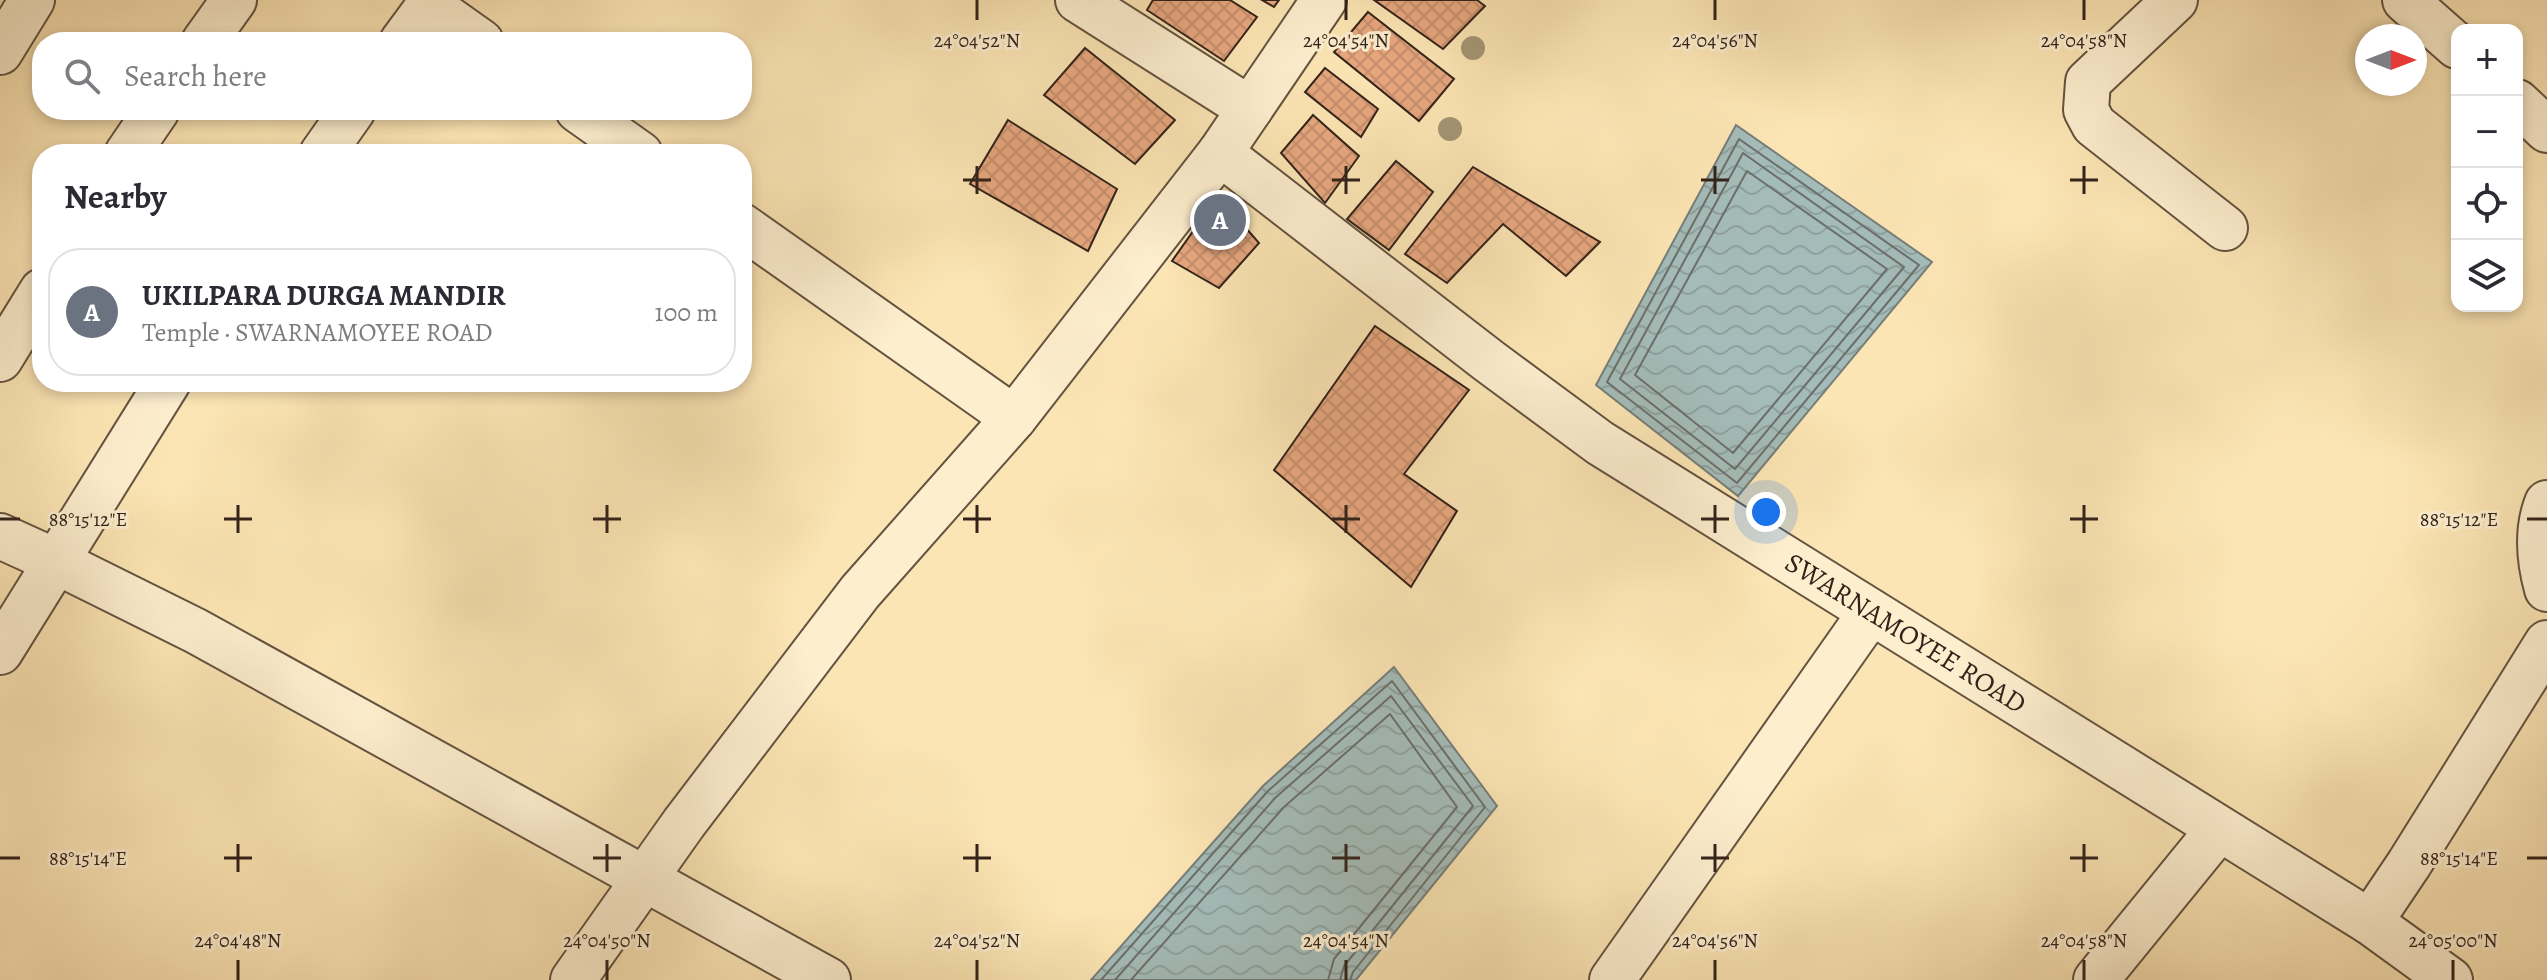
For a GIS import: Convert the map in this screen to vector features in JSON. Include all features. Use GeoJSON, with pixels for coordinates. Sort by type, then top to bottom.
{"type":"FeatureCollection","features":[{"type":"Feature","properties":{"kind":"street"},"geometry":{"type":"LineString","coordinates":[[0,52],[32,0]]}},
{"type":"Feature","properties":{"kind":"street"},"geometry":{"type":"LineString","coordinates":[[211,32],[234,0]]}},
{"type":"Feature","properties":{"kind":"street"},"geometry":{"type":"LineString","coordinates":[[1078,0],[1250,109]]}},
{"type":"Feature","properties":{"kind":"street"},"geometry":{"type":"LineString","coordinates":[[573,980],[644,878],[860,592],[1014,418],[1220,153],[1324,0]]}},
{"type":"Feature","properties":{"kind":"street"},"geometry":{"type":"LineString","coordinates":[[2405,0],[2451,41]]}},
{"type":"Feature","properties":{"kind":"street"},"geometry":{"type":"LineString","coordinates":[[409,32],[431,2],[468,32]]}},
{"type":"Feature","properties":{"kind":"street"},"geometry":{"type":"LineString","coordinates":[[2156,6],[2088,82],[2086,110],[2094,125],[2225,228]]}},
{"type":"Feature","properties":{"kind":"street"},"geometry":{"type":"LineString","coordinates":[[2523,108],[2547,130]]}},
{"type":"Feature","properties":{"kind":"street"},"geometry":{"type":"LineString","coordinates":[[134,144],[150,120]]}},
{"type":"Feature","properties":{"kind":"street"},"geometry":{"type":"LineString","coordinates":[[329,144],[346,120]]}},
{"type":"Feature","properties":{"kind":"street"},"geometry":{"type":"LineString","coordinates":[[592,120],[626,144]]}},
{"type":"Feature","properties":{"kind":"street","name":"SWARNAMOYEE ROAD"},"geometry":{"type":"LineString","coordinates":[[1220,153],[1600,443],[2370,922],[2450,980]]}},
{"type":"Feature","properties":{"kind":"street"},"geometry":{"type":"LineString","coordinates":[[752,233],[1014,418]]}},
{"type":"Feature","properties":{"kind":"street"},"geometry":{"type":"LineString","coordinates":[[0,359],[32,307]]}},
{"type":"Feature","properties":{"kind":"street"},"geometry":{"type":"LineString","coordinates":[[0,652],[162,392]]}},
{"type":"Feature","properties":{"kind":"street"},"geometry":{"type":"LineString","coordinates":[[2547,503],[2542,515],[2539,547],[2547,589]]}},
{"type":"Feature","properties":{"kind":"street"},"geometry":{"type":"LineString","coordinates":[[0,536],[196,631],[828,980]]}},
{"type":"Feature","properties":{"kind":"street"},"geometry":{"type":"LineString","coordinates":[[1612,980],[1871,612]]}},
{"type":"Feature","properties":{"kind":"street"},"geometry":{"type":"LineString","coordinates":[[2370,922],[2547,643]]}},
{"type":"Feature","properties":{"kind":"street"},"geometry":{"type":"LineString","coordinates":[[2096,980],[2219,829]]}},
{"type":"Feature","properties":{"kind":"water"},"geometry":{"type":"Polygon","coordinates":[[[1736,125],[1932,262],[1738,496],[1596,385],[1736,125]]]}},
{"type":"Feature","properties":{"kind":"water"},"geometry":{"type":"Polygon","coordinates":[[[1394,667],[1497,806],[1356,980],[1091,980],[1263,786],[1394,667]]]}},
{"type":"Feature","properties":{"kind":"building"},"geometry":{"type":"Polygon","coordinates":[[[1153,0],[1230,0],[1257,17],[1224,61],[1147,10],[1153,0]]]}},
{"type":"Feature","properties":{"kind":"building"},"geometry":{"type":"Polygon","coordinates":[[[1262,0],[1279,0],[1274,7],[1262,0]]]}},
{"type":"Feature","properties":{"kind":"building"},"geometry":{"type":"Polygon","coordinates":[[[1374,0],[1477,0],[1485,6],[1443,49],[1374,0]]]}},
{"type":"Feature","properties":{"kind":"building"},"geometry":{"type":"Polygon","coordinates":[[[1368,12],[1454,79],[1419,121],[1334,52],[1368,12]]]}},
{"type":"Feature","properties":{"kind":"building"},"geometry":{"type":"Polygon","coordinates":[[[1085,48],[1175,120],[1135,164],[1044,95],[1085,48]]]}},
{"type":"Feature","properties":{"kind":"building"},"geometry":{"type":"Polygon","coordinates":[[[1325,68],[1378,109],[1361,137],[1305,92],[1325,68]]]}},
{"type":"Feature","properties":{"kind":"building"},"geometry":{"type":"Polygon","coordinates":[[[1313,115],[1359,156],[1325,203],[1281,153],[1313,115]]]}},
{"type":"Feature","properties":{"kind":"building"},"geometry":{"type":"Polygon","coordinates":[[[1008,120],[1117,189],[1088,251],[970,184],[1008,120]]]}},
{"type":"Feature","properties":{"kind":"building"},"geometry":{"type":"Polygon","coordinates":[[[1396,161],[1433,192],[1389,250],[1347,219],[1396,161]]]}},
{"type":"Feature","properties":{"kind":"building"},"geometry":{"type":"Polygon","coordinates":[[[1473,167],[1600,242],[1566,276],[1503,224],[1447,283],[1405,254],[1473,167]]]}},
{"type":"Feature","properties":{"kind":"building"},"geometry":{"type":"Polygon","coordinates":[[[1218,196],[1259,243],[1219,288],[1172,261],[1218,196]]]}},
{"type":"Feature","properties":{"kind":"building"},"geometry":{"type":"Polygon","coordinates":[[[1375,326],[1469,390],[1404,474],[1457,511],[1411,587],[1274,470],[1375,326]]]}},
{"type":"Feature","properties":{"kind":"place","name":"UKILPARA DURGA MANDIR"},"geometry":{"type":"Point","coordinates":[1220,220]}}]}
